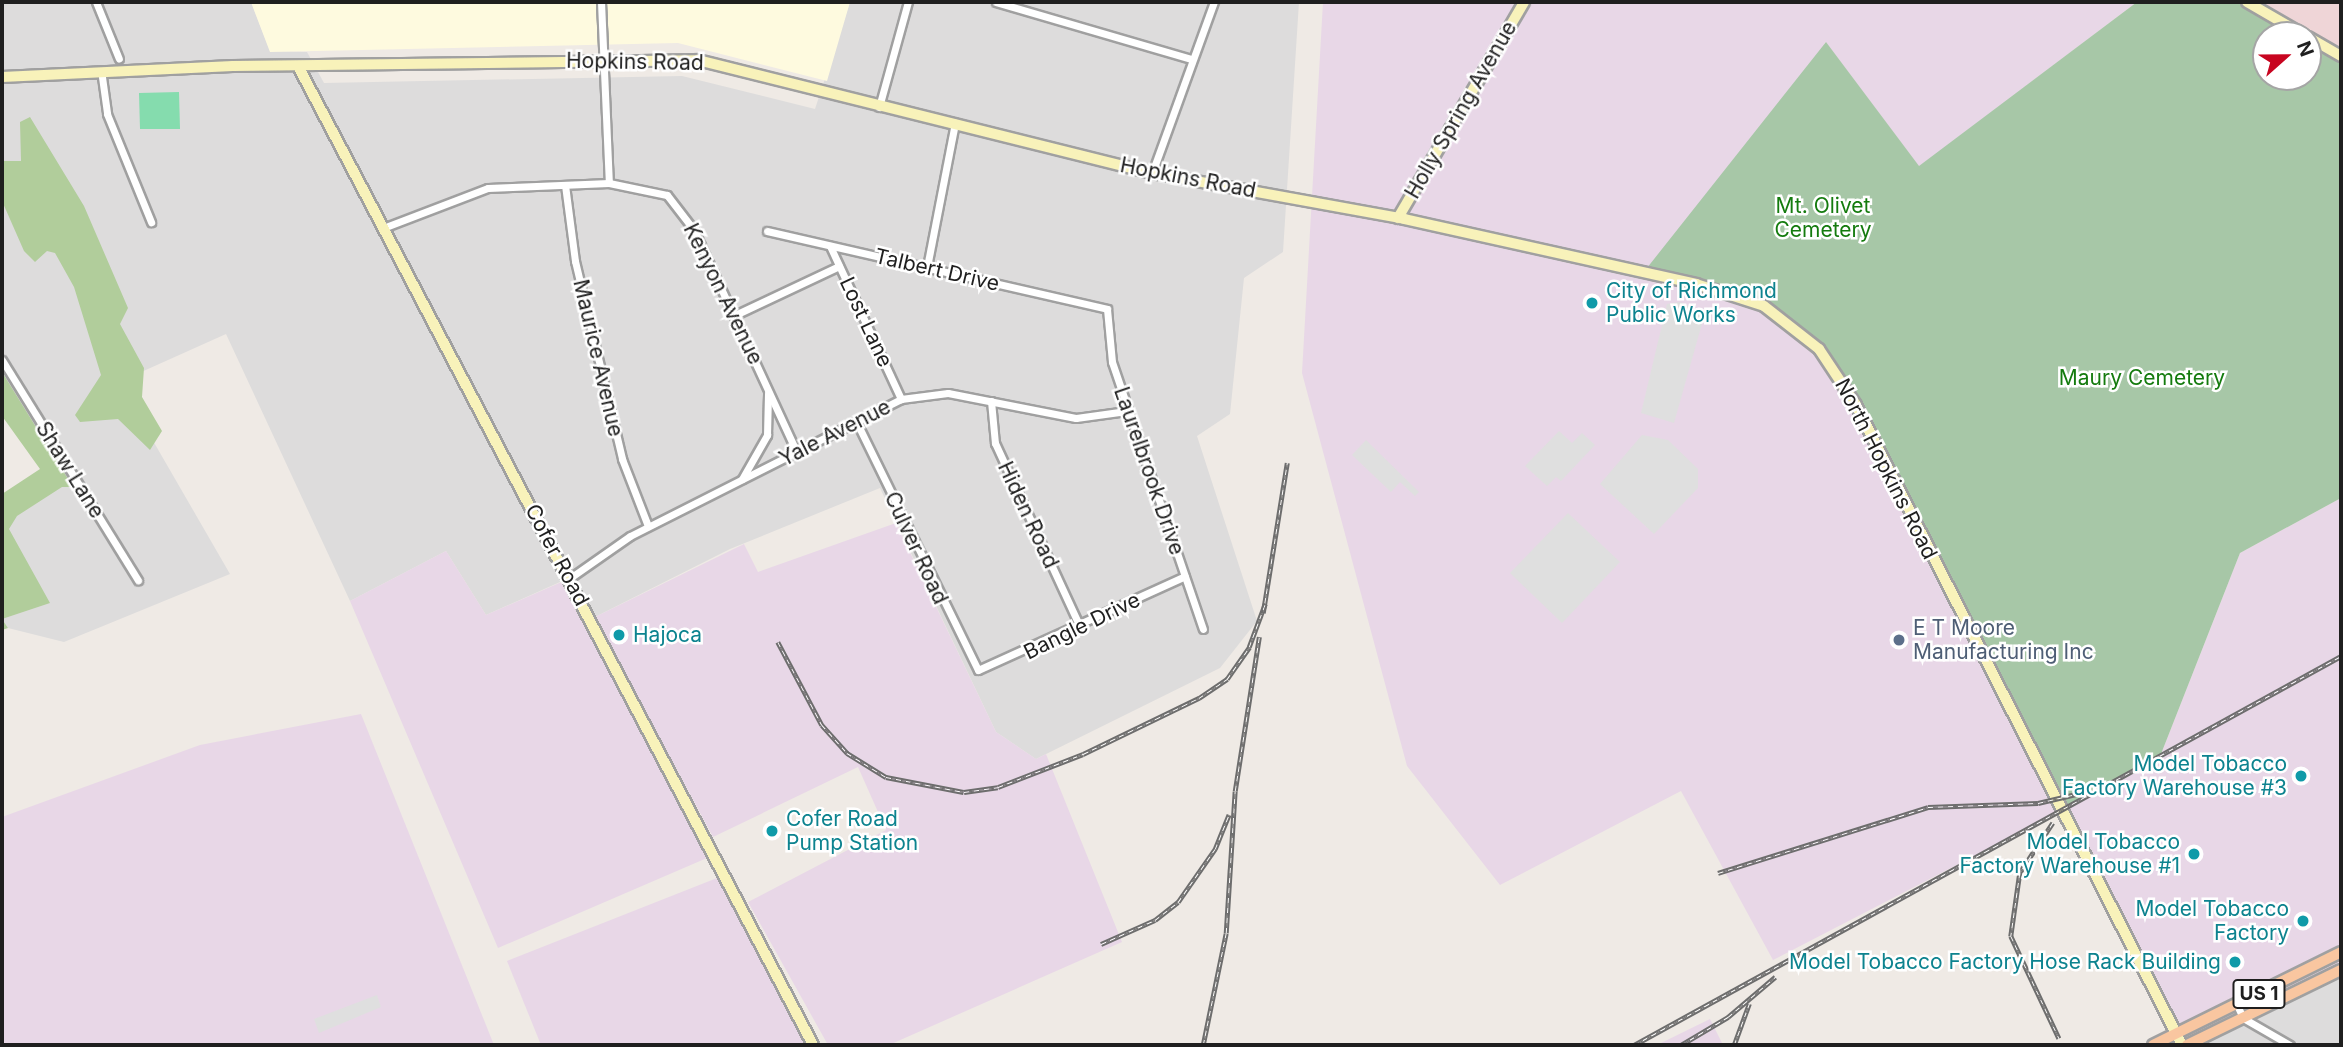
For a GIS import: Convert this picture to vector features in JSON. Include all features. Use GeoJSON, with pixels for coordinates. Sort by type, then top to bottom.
{"type":"FeatureCollection","features":[{"type":"Feature","properties":{"kind":"main road","name":"Holly Spring Avenue"},"geometry":{"type":"LineString","coordinates":[[1398,218],[1524,2]]}},
{"type":"Feature","properties":{"kind":"main road"},"geometry":{"type":"LineString","coordinates":[[2246,2],[2280,21]]}},
{"type":"Feature","properties":{"kind":"main road"},"geometry":{"type":"LineString","coordinates":[[2322,45],[2341,56]]}},
{"type":"Feature","properties":{"kind":"main road","name":"Hopkins Road"},"geometry":{"type":"LineString","coordinates":[[2,77],[102,76],[298,66],[606,59],[723,65],[879,107],[955,123],[1152,173],[1336,207]]}},
{"type":"Feature","properties":{"kind":"main road","name":"Cofer Road"},"geometry":{"type":"LineString","coordinates":[[298,66],[570,578],[813,1045]]}},
{"type":"Feature","properties":{"kind":"main road","name":"North Hopkins Road"},"geometry":{"type":"LineString","coordinates":[[1336,207],[1398,218],[1738,295],[1771,309],[1808,338],[1856,405],[2176,1034],[2185,1045]]}},
{"type":"Feature","properties":{"kind":"main road","name":"US 1"},"geometry":{"type":"LineString","coordinates":[[2153,1045],[2341,952]]}},
{"type":"Feature","properties":{"kind":"main road","name":"US 1"},"geometry":{"type":"LineString","coordinates":[[2185,1045],[2341,970]]}},
{"type":"Feature","properties":{"kind":"street"},"geometry":{"type":"LineString","coordinates":[[96,2],[119,59]]}},
{"type":"Feature","properties":{"kind":"street"},"geometry":{"type":"LineString","coordinates":[[601,2],[606,59],[609,183]]}},
{"type":"Feature","properties":{"kind":"street"},"geometry":{"type":"LineString","coordinates":[[879,107],[908,2]]}},
{"type":"Feature","properties":{"kind":"street"},"geometry":{"type":"LineString","coordinates":[[996,2],[1191,59]]}},
{"type":"Feature","properties":{"kind":"street"},"geometry":{"type":"LineString","coordinates":[[1152,173],[1191,59],[1214,2]]}},
{"type":"Feature","properties":{"kind":"street"},"geometry":{"type":"LineString","coordinates":[[102,76],[107,114],[151,222]]}},
{"type":"Feature","properties":{"kind":"street"},"geometry":{"type":"LineString","coordinates":[[927,267],[955,123]]}},
{"type":"Feature","properties":{"kind":"street","name":"Kenyon Avenue"},"geometry":{"type":"LineString","coordinates":[[383,229],[422,208],[488,188],[609,183],[652,188],[680,207],[736,316],[797,453]]}},
{"type":"Feature","properties":{"kind":"street","name":"Maurice Avenue"},"geometry":{"type":"LineString","coordinates":[[565,185],[575,261],[622,459],[648,526]]}},
{"type":"Feature","properties":{"kind":"street","name":"Talbert Drive"},"geometry":{"type":"LineString","coordinates":[[767,231],[1108,309]]}},
{"type":"Feature","properties":{"kind":"street","name":"Lost Lane"},"geometry":{"type":"LineString","coordinates":[[830,246],[901,399]]}},
{"type":"Feature","properties":{"kind":"street"},"geometry":{"type":"LineString","coordinates":[[736,316],[839,266]]}},
{"type":"Feature","properties":{"kind":"street","name":"Laurelbrook Drive"},"geometry":{"type":"LineString","coordinates":[[1108,309],[1112,362],[1203,629]]}},
{"type":"Feature","properties":{"kind":"street","name":"Shaw Lane"},"geometry":{"type":"LineString","coordinates":[[2,360],[138,580]]}},
{"type":"Feature","properties":{"kind":"street"},"geometry":{"type":"LineString","coordinates":[[739,482],[766,435],[768,388]]}},
{"type":"Feature","properties":{"kind":"street","name":"Yale Avenue"},"geometry":{"type":"LineString","coordinates":[[570,578],[648,526],[901,399],[948,393],[1076,418],[1127,411]]}},
{"type":"Feature","properties":{"kind":"street","name":"Hiden Road"},"geometry":{"type":"LineString","coordinates":[[991,401],[995,443],[1080,627]]}},
{"type":"Feature","properties":{"kind":"street","name":"Culver Road"},"geometry":{"type":"LineString","coordinates":[[857,423],[978,670]]}},
{"type":"Feature","properties":{"kind":"street","name":"Bangle Drive"},"geometry":{"type":"LineString","coordinates":[[978,670],[1080,627],[1185,576]]}},
{"type":"Feature","properties":{"kind":"street"},"geometry":{"type":"LineString","coordinates":[[2237,1005],[2243,1018],[2290,1045]]}},
{"type":"Feature","properties":{"kind":"shaded area"},"geometry":{"type":"Polygon","coordinates":[[[2,2],[251,2],[270,51],[307,52],[324,83],[682,76],[815,109],[850,2],[1299,2],[1283,252],[1244,278],[1230,414],[1197,436],[1257,621],[1220,668],[1036,759],[996,732],[880,488],[730,549],[595,617],[569,578],[486,615],[446,551],[350,601],[226,334],[119,382],[230,574],[64,642],[8,628],[2,619],[2,508],[56,474],[2,387],[2,2]]]}},
{"type":"Feature","properties":{"kind":"shaded area"},"geometry":{"type":"Polygon","coordinates":[[[251,2],[850,2],[827,81],[678,43],[270,52],[251,2]]]}},
{"type":"Feature","properties":{"kind":"shaded area"},"geometry":{"type":"Polygon","coordinates":[[[1323,2],[2137,2],[1919,167],[1825,42],[1768,309],[1821,355],[2161,754],[2240,553],[2341,498],[2341,962],[2179,1042],[2059,812],[1773,960],[1681,791],[1500,885],[1407,766],[1302,373],[1323,2]]]}},
{"type":"Feature","properties":{"kind":"shaded area"},"geometry":{"type":"Polygon","coordinates":[[[2246,2],[2341,2],[2341,57],[2322,46],[2322,21],[2279,21],[2246,2]]]}},
{"type":"Feature","properties":{"kind":"shaded area"},"geometry":{"type":"Polygon","coordinates":[[[1680,302],[1705,313],[1674,423],[1641,413],[1667,304],[1680,302]]]}},
{"type":"Feature","properties":{"kind":"shaded area"},"geometry":{"type":"Polygon","coordinates":[[[1559,431],[1572,443],[1582,433],[1595,445],[1561,481],[1556,477],[1547,486],[1525,466],[1559,431]]]}},
{"type":"Feature","properties":{"kind":"shaded area"},"geometry":{"type":"Polygon","coordinates":[[[1642,435],[1668,440],[1698,469],[1698,488],[1654,534],[1600,484],[1642,435]]]}},
{"type":"Feature","properties":{"kind":"shaded area"},"geometry":{"type":"Polygon","coordinates":[[[1366,440],[1419,492],[1415,496],[1400,482],[1391,492],[1352,455],[1366,440]]]}},
{"type":"Feature","properties":{"kind":"shaded area"},"geometry":{"type":"Polygon","coordinates":[[[1568,513],[1620,562],[1562,623],[1510,573],[1568,513]]]}},
{"type":"Feature","properties":{"kind":"shaded area"},"geometry":{"type":"Polygon","coordinates":[[[896,523],[996,732],[1036,759],[1046,754],[1122,942],[889,1045],[828,1045],[748,902],[886,830],[858,767],[713,837],[595,617],[744,544],[758,572],[896,523]]]}},
{"type":"Feature","properties":{"kind":"shaded area"},"geometry":{"type":"Polygon","coordinates":[[[446,551],[486,615],[566,580],[707,858],[498,948],[350,601],[446,551]]]}},
{"type":"Feature","properties":{"kind":"shaded area"},"geometry":{"type":"Polygon","coordinates":[[[361,714],[494,1045],[2,1045],[2,817],[200,745],[361,714]]]}},
{"type":"Feature","properties":{"kind":"shaded area"},"geometry":{"type":"Polygon","coordinates":[[[717,878],[805,1045],[541,1045],[507,961],[717,878]]]}},
{"type":"Feature","properties":{"kind":"shaded area"},"geometry":{"type":"Polygon","coordinates":[[[2341,962],[2341,1045],[2172,1045],[2179,1042],[2341,962]]]}},
{"type":"Feature","properties":{"kind":"shaded area"},"geometry":{"type":"Polygon","coordinates":[[[377,995],[381,1007],[319,1033],[314,1019],[377,995]]]}},
{"type":"Feature","properties":{"kind":"shaded area"},"geometry":{"type":"Polygon","coordinates":[[[1710,1019],[1723,1045],[1657,1045],[1710,1019]]]}},
{"type":"Feature","properties":{"kind":"green space","name":"Maury Cemetery"},"geometry":{"type":"Polygon","coordinates":[[[2137,2],[2246,2],[2279,21],[2252,21],[2252,91],[2322,91],[2322,46],[2341,57],[2341,498],[2240,553],[2161,754],[2059,811],[1861,415],[1821,355],[1768,309],[1643,273],[1826,42],[1919,166],[2137,2]]]}},
{"type":"Feature","properties":{"kind":"green space"},"geometry":{"type":"Polygon","coordinates":[[[179,92],[180,129],[140,129],[139,93],[179,92]]]}},
{"type":"Feature","properties":{"kind":"green space"},"geometry":{"type":"Polygon","coordinates":[[[30,117],[84,206],[128,308],[120,324],[144,368],[142,397],[162,431],[150,450],[118,419],[80,422],[75,415],[101,375],[74,287],[55,253],[47,251],[35,262],[24,251],[2,201],[2,161],[21,161],[20,122],[30,117]]]}},
{"type":"Feature","properties":{"kind":"green space"},"geometry":{"type":"Polygon","coordinates":[[[2,372],[73,487],[62,487],[17,516],[9,529],[50,603],[2,619],[2,494],[40,469],[2,416],[2,372]]]}},
{"type":"Feature","properties":{"kind":"green space"},"geometry":{"type":"Polygon","coordinates":[[[2,619],[8,628],[2,630],[2,619]]]}},
{"type":"Feature","properties":{"kind":"railway"},"geometry":{"type":"LineString","coordinates":[[1263,613],[1287,463]]}},
{"type":"Feature","properties":{"kind":"railway"},"geometry":{"type":"LineString","coordinates":[[778,642],[822,725],[847,753],[886,777],[964,792],[998,787],[1083,754],[1199,698],[1227,679],[1249,647],[1265,604]]}},
{"type":"Feature","properties":{"kind":"railway"},"geometry":{"type":"LineString","coordinates":[[1203,1045],[1226,933],[1235,791],[1259,637]]}},
{"type":"Feature","properties":{"kind":"railway"},"geometry":{"type":"LineString","coordinates":[[1634,1045],[2341,656]]}},
{"type":"Feature","properties":{"kind":"railway"},"geometry":{"type":"LineString","coordinates":[[1718,873],[1928,807],[2038,803],[2085,792]]}},
{"type":"Feature","properties":{"kind":"railway"},"geometry":{"type":"LineString","coordinates":[[1101,944],[1155,920],[1178,902],[1215,849],[1229,815]]}},
{"type":"Feature","properties":{"kind":"railway"},"geometry":{"type":"LineString","coordinates":[[2053,823],[2020,873],[2011,936],[2059,1038]]}},
{"type":"Feature","properties":{"kind":"railway"},"geometry":{"type":"LineString","coordinates":[[1681,1045],[1728,1017],[1775,977]]}},
{"type":"Feature","properties":{"kind":"railway"},"geometry":{"type":"LineString","coordinates":[[1734,1045],[1749,1004]]}},
{"type":"Feature","properties":{"kind":"place","name":"City of Richmond Public Works"},"geometry":{"type":"Point","coordinates":[1592,303]}},
{"type":"Feature","properties":{"kind":"place","name":"Hajoca"},"geometry":{"type":"Point","coordinates":[619,635]}},
{"type":"Feature","properties":{"kind":"place","name":"E T Moore Manufacturing Inc"},"geometry":{"type":"Point","coordinates":[1899,640]}},
{"type":"Feature","properties":{"kind":"place","name":"Model Tobacco Factory Warehouse #3"},"geometry":{"type":"Point","coordinates":[2301,776]}},
{"type":"Feature","properties":{"kind":"place","name":"Cofer Road Pump Station"},"geometry":{"type":"Point","coordinates":[772,831]}},
{"type":"Feature","properties":{"kind":"place","name":"Model Tobacco Factory Warehouse #1"},"geometry":{"type":"Point","coordinates":[2194,854]}},
{"type":"Feature","properties":{"kind":"place","name":"Model Tobacco Factory"},"geometry":{"type":"Point","coordinates":[2303,921]}},
{"type":"Feature","properties":{"kind":"place","name":"Model Tobacco Factory Hose Rack Building"},"geometry":{"type":"Point","coordinates":[2235,962]}},
{"type":"Feature","properties":{"kind":"park label","name":"Mt. Olivet Cemetery"},"geometry":{"type":"Point","coordinates":[1823,218]}}]}
